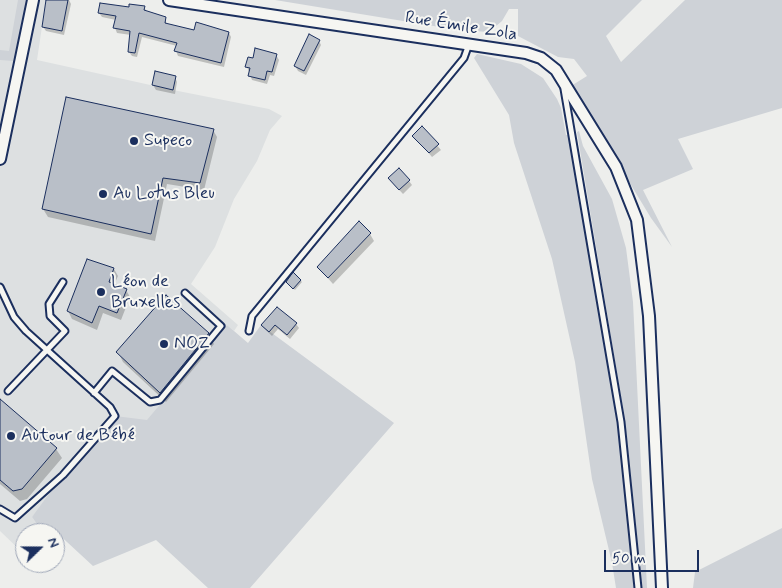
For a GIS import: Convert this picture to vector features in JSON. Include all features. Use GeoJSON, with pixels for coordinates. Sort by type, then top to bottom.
{"type":"FeatureCollection","features":[{"type":"Feature","properties":{"kind":"street"},"geometry":{"type":"LineString","coordinates":[[0,159],[33,0]]}},
{"type":"Feature","properties":{"kind":"street","name":"Rue Émile Zola"},"geometry":{"type":"LineString","coordinates":[[169,0],[469,44],[537,56],[546,61],[562,78],[616,167],[637,220],[649,316],[662,588]]}},
{"type":"Feature","properties":{"kind":"lane"},"geometry":{"type":"LineString","coordinates":[[248,331],[252,316],[464,58],[469,44]]}},
{"type":"Feature","properties":{"kind":"lane"},"geometry":{"type":"LineString","coordinates":[[562,78],[572,127],[621,422],[638,588]]}},
{"type":"Feature","properties":{"kind":"lane"},"geometry":{"type":"LineString","coordinates":[[8,391],[45,349],[65,331],[50,316],[49,304],[63,282]]}},
{"type":"Feature","properties":{"kind":"lane"},"geometry":{"type":"LineString","coordinates":[[0,288],[14,317],[45,349],[110,407],[115,416],[63,475],[15,518],[0,509]]}},
{"type":"Feature","properties":{"kind":"lane"},"geometry":{"type":"LineString","coordinates":[[94,393],[112,371],[150,402],[160,400],[221,326],[185,294]]}},
{"type":"Feature","properties":{"kind":"shaded area"},"geometry":{"type":"Polygon","coordinates":[[[0,0],[46,0],[37,60],[269,109],[282,116],[270,130],[257,161],[234,199],[215,247],[191,284],[238,325],[234,331],[227,325],[148,421],[32,517],[36,523],[15,523],[15,545],[0,531],[0,0]]]}},
{"type":"Feature","properties":{"kind":"shaded area"},"geometry":{"type":"Polygon","coordinates":[[[18,0],[27,0],[13,61],[0,60],[0,50],[9,51],[18,0]]]}},
{"type":"Feature","properties":{"kind":"shaded area"},"geometry":{"type":"Polygon","coordinates":[[[275,0],[642,0],[606,36],[621,62],[685,0],[782,0],[782,108],[678,139],[693,169],[643,190],[672,247],[651,218],[571,86],[587,76],[574,59],[558,57],[518,36],[518,9],[509,9],[502,21],[489,32],[458,30],[275,0]]]}},
{"type":"Feature","properties":{"kind":"shaded area"},"geometry":{"type":"Polygon","coordinates":[[[477,54],[521,64],[543,78],[557,99],[561,108],[566,135],[569,135],[618,422],[634,588],[616,588],[592,479],[575,362],[552,259],[514,143],[509,115],[474,58],[477,54]]]}},
{"type":"Feature","properties":{"kind":"shaded area"},"geometry":{"type":"Polygon","coordinates":[[[579,131],[583,146],[612,199],[626,248],[633,302],[647,588],[642,588],[625,422],[577,132],[579,131]]]}},
{"type":"Feature","properties":{"kind":"shaded area"},"geometry":{"type":"Polygon","coordinates":[[[227,325],[248,343],[261,325],[394,423],[250,588],[208,588],[156,540],[93,566],[65,540],[65,523],[36,523],[32,517],[63,475],[115,416],[147,420],[227,325]]]}},
{"type":"Feature","properties":{"kind":"shaded area"},"geometry":{"type":"Polygon","coordinates":[[[782,528],[782,588],[693,588],[695,572],[782,528]]]}},
{"type":"Feature","properties":{"kind":"building"},"geometry":{"type":"Polygon","coordinates":[[[46,0],[68,0],[62,31],[42,27],[46,0]]]}},
{"type":"Feature","properties":{"kind":"building"},"geometry":{"type":"Polygon","coordinates":[[[100,3],[129,7],[129,4],[145,6],[144,10],[166,17],[165,23],[194,30],[196,22],[229,32],[221,63],[174,51],[177,43],[139,33],[135,53],[128,52],[130,31],[113,28],[116,16],[98,13],[100,3]]]}},
{"type":"Feature","properties":{"kind":"building"},"geometry":{"type":"Polygon","coordinates":[[[309,34],[320,40],[304,71],[294,66],[309,34]]]}},
{"type":"Feature","properties":{"kind":"building"},"geometry":{"type":"Polygon","coordinates":[[[255,48],[277,54],[272,72],[267,71],[265,80],[248,76],[250,68],[245,67],[248,57],[253,58],[255,48]]]}},
{"type":"Feature","properties":{"kind":"building"},"geometry":{"type":"Polygon","coordinates":[[[155,71],[176,76],[173,90],[152,85],[155,71]]]}},
{"type":"Feature","properties":{"kind":"building"},"geometry":{"type":"Polygon","coordinates":[[[66,97],[214,129],[200,183],[163,178],[151,234],[42,209],[66,97]]]}},
{"type":"Feature","properties":{"kind":"building"},"geometry":{"type":"Polygon","coordinates":[[[422,126],[439,144],[429,153],[412,136],[422,126]]]}},
{"type":"Feature","properties":{"kind":"building"},"geometry":{"type":"Polygon","coordinates":[[[399,168],[410,180],[399,190],[388,178],[399,168]]]}},
{"type":"Feature","properties":{"kind":"building"},"geometry":{"type":"Polygon","coordinates":[[[359,221],[371,233],[328,278],[317,267],[359,221]]]}},
{"type":"Feature","properties":{"kind":"building","name":"Léon de Bruxelles"},"geometry":{"type":"Polygon","coordinates":[[[87,259],[114,268],[109,282],[127,289],[117,313],[99,306],[92,323],[67,311],[87,259]]]}},
{"type":"Feature","properties":{"kind":"building"},"geometry":{"type":"Polygon","coordinates":[[[293,272],[301,280],[293,289],[286,282],[293,272]]]}},
{"type":"Feature","properties":{"kind":"building","name":"NOZ"},"geometry":{"type":"Polygon","coordinates":[[[166,295],[209,333],[160,393],[116,352],[166,295]]]}},
{"type":"Feature","properties":{"kind":"building"},"geometry":{"type":"Polygon","coordinates":[[[277,307],[297,323],[287,335],[275,325],[269,332],[261,325],[277,307]]]}},
{"type":"Feature","properties":{"kind":"building"},"geometry":{"type":"Polygon","coordinates":[[[0,399],[57,448],[22,489],[13,491],[0,480],[0,399]]]}},
{"type":"Feature","properties":{"kind":"place","name":"Supeco"},"geometry":{"type":"Point","coordinates":[134,141]}},
{"type":"Feature","properties":{"kind":"place","name":"Au Lotus Bleu"},"geometry":{"type":"Point","coordinates":[103,194]}},
{"type":"Feature","properties":{"kind":"place","name":"Léon de Bruxelles"},"geometry":{"type":"Point","coordinates":[101,292]}},
{"type":"Feature","properties":{"kind":"place","name":"NOZ"},"geometry":{"type":"Point","coordinates":[164,344]}},
{"type":"Feature","properties":{"kind":"place","name":"Autour de Bébé"},"geometry":{"type":"Point","coordinates":[11,436]}}]}
